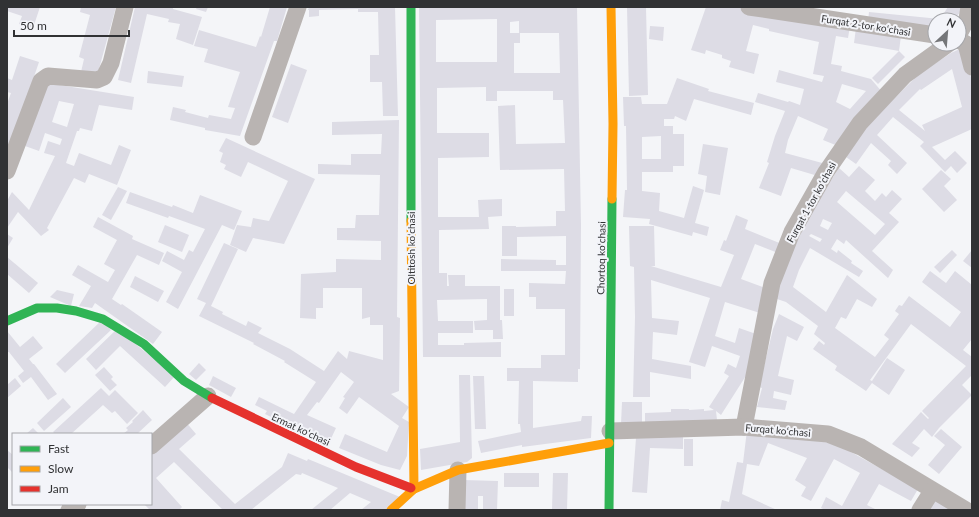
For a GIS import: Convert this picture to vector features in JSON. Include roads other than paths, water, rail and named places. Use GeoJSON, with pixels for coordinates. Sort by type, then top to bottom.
{"type":"FeatureCollection","features":[{"type":"Feature","properties":{"kind":"street"},"geometry":{"type":"LineString","coordinates":[[7,171],[41,81],[48,76],[97,80],[104,77],[111,63],[125,7]]}},
{"type":"Feature","properties":{"kind":"street"},"geometry":{"type":"LineString","coordinates":[[253,137],[298,7]]}},
{"type":"Feature","properties":{"kind":"street","name":"Oltitosh koʻchasi"},"geometry":{"type":"LineString","coordinates":[[411,7],[411,258],[414,489]]}},
{"type":"Feature","properties":{"kind":"street","name":"Chortoq koʻchasi"},"geometry":{"type":"LineString","coordinates":[[609,510],[613,132],[611,7]]}},
{"type":"Feature","properties":{"kind":"street","name":"Furqat 2-tor koʻchasi"},"geometry":{"type":"LineString","coordinates":[[749,7],[927,34]]}},
{"type":"Feature","properties":{"kind":"street"},"geometry":{"type":"LineString","coordinates":[[967,22],[969,7]]}},
{"type":"Feature","properties":{"kind":"street"},"geometry":{"type":"LineString","coordinates":[[967,48],[972,66]]}},
{"type":"Feature","properties":{"kind":"street","name":"Furqat 1-tor koʻchasi"},"geometry":{"type":"LineString","coordinates":[[744,427],[772,283],[792,232],[826,172],[860,123],[905,76],[937,52]]}},
{"type":"Feature","properties":{"kind":"street","name":"Ermat koʻchasi"},"geometry":{"type":"LineString","coordinates":[[7,321],[37,308],[57,308],[76,311],[103,319],[144,344],[184,381],[208,396],[356,467],[414,489]]}},
{"type":"Feature","properties":{"kind":"street"},"geometry":{"type":"LineString","coordinates":[[152,445],[208,396]]}},
{"type":"Feature","properties":{"kind":"street","name":"Furqat koʻchasi"},"geometry":{"type":"LineString","coordinates":[[610,437],[744,427],[828,434],[861,447],[932,491],[966,510]]}},
{"type":"Feature","properties":{"kind":"street"},"geometry":{"type":"LineString","coordinates":[[391,510],[414,489],[458,470],[610,437]]}},
{"type":"Feature","properties":{"kind":"street"},"geometry":{"type":"LineString","coordinates":[[457,510],[458,470]]}},
{"type":"Feature","properties":{"kind":"street"},"geometry":{"type":"LineString","coordinates":[[920,510],[932,491]]}}]}
